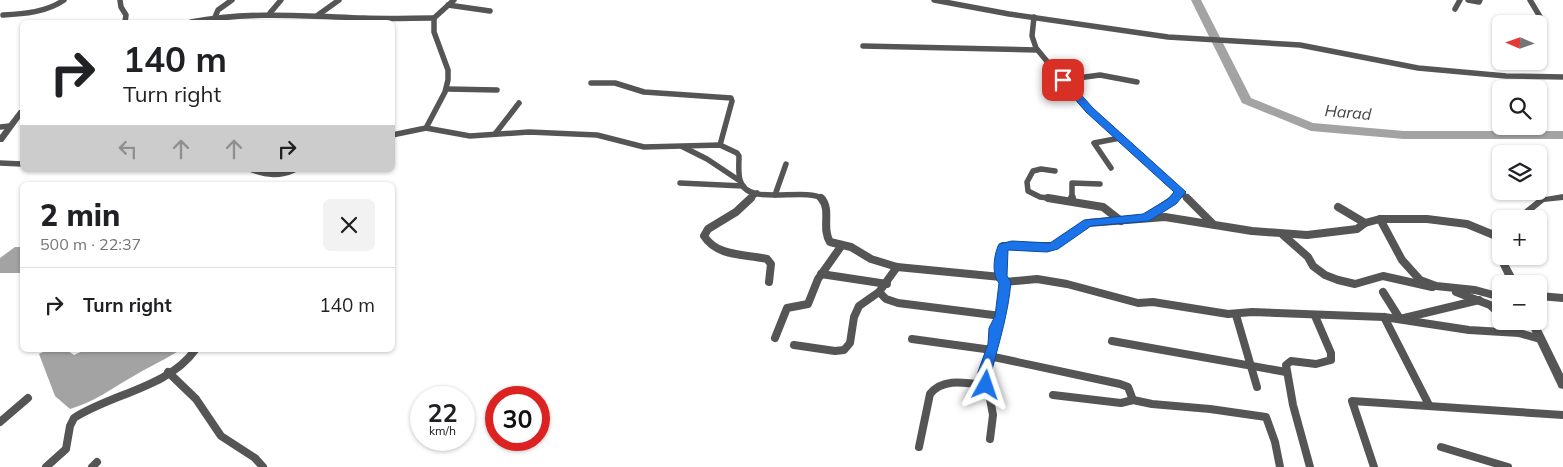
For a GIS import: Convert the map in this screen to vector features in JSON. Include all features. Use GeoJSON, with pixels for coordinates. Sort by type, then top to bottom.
{"type":"FeatureCollection","features":[{"type":"Feature","properties":{"kind":"street"},"geometry":{"type":"LineString","coordinates":[[3,15],[27,14],[57,5],[64,0]]}},
{"type":"Feature","properties":{"kind":"street"},"geometry":{"type":"LineString","coordinates":[[120,0],[121,7],[126,14],[125,20]]}},
{"type":"Feature","properties":{"kind":"street"},"geometry":{"type":"LineString","coordinates":[[215,17],[218,10],[232,0]]}},
{"type":"Feature","properties":{"kind":"street"},"geometry":{"type":"LineString","coordinates":[[270,13],[281,0]]}},
{"type":"Feature","properties":{"kind":"street"},"geometry":{"type":"LineString","coordinates":[[316,20],[339,0]]}},
{"type":"Feature","properties":{"kind":"street"},"geometry":{"type":"LineString","coordinates":[[426,128],[447,89],[450,76],[447,65],[435,41],[434,18],[454,0]]}},
{"type":"Feature","properties":{"kind":"street"},"geometry":{"type":"LineString","coordinates":[[934,0],[1168,37],[1300,45],[1418,68],[1506,76],[1563,77]]}},
{"type":"Feature","properties":{"kind":"street"},"geometry":{"type":"LineString","coordinates":[[1456,10],[1460,0]]}},
{"type":"Feature","properties":{"kind":"street"},"geometry":{"type":"LineString","coordinates":[[1468,0],[1476,2],[1480,0]]}},
{"type":"Feature","properties":{"kind":"street"},"geometry":{"type":"LineString","coordinates":[[1530,0],[1539,15]]}},
{"type":"Feature","properties":{"kind":"street"},"geometry":{"type":"LineString","coordinates":[[448,5],[490,11]]}},
{"type":"Feature","properties":{"kind":"street"},"geometry":{"type":"LineString","coordinates":[[201,20],[215,17],[270,13],[366,18],[434,18]]}},
{"type":"Feature","properties":{"kind":"street"},"geometry":{"type":"LineString","coordinates":[[1034,17],[1032,36],[1037,50],[1090,110],[1213,224]]}},
{"type":"Feature","properties":{"kind":"street"},"geometry":{"type":"LineString","coordinates":[[863,46],[913,49],[982,48],[1037,50]]}},
{"type":"Feature","properties":{"kind":"street"},"geometry":{"type":"LineString","coordinates":[[1063,80],[1095,74],[1118,76],[1137,82]]}},
{"type":"Feature","properties":{"kind":"street"},"geometry":{"type":"LineString","coordinates":[[591,84],[615,83],[644,92],[731,98],[732,101],[720,146]]}},
{"type":"Feature","properties":{"kind":"street"},"geometry":{"type":"LineString","coordinates":[[447,89],[497,90]]}},
{"type":"Feature","properties":{"kind":"street"},"geometry":{"type":"LineString","coordinates":[[495,134],[519,103]]}},
{"type":"Feature","properties":{"kind":"street"},"geometry":{"type":"LineString","coordinates":[[0,140],[20,114]]}},
{"type":"Feature","properties":{"kind":"street"},"geometry":{"type":"LineString","coordinates":[[0,127],[10,126]]}},
{"type":"Feature","properties":{"kind":"street"},"geometry":{"type":"LineString","coordinates":[[395,135],[426,128],[470,136],[529,132],[597,135],[644,147],[681,147],[708,144],[720,146],[737,153],[742,184]]}},
{"type":"Feature","properties":{"kind":"street"},"geometry":{"type":"LineString","coordinates":[[1111,168],[1094,142],[1120,138]]}},
{"type":"Feature","properties":{"kind":"street"},"geometry":{"type":"LineString","coordinates":[[681,147],[707,159],[757,193],[775,195],[804,194],[822,198],[826,205],[827,240],[851,247],[871,259],[897,267],[1003,280],[1037,279],[1067,284],[1138,303],[1153,302],[1236,315],[1252,312],[1315,316],[1384,317],[1469,330],[1519,333],[1540,338]]}},
{"type":"Feature","properties":{"kind":"street"},"geometry":{"type":"LineString","coordinates":[[0,163],[20,164]]}},
{"type":"Feature","properties":{"kind":"street"},"geometry":{"type":"LineString","coordinates":[[775,195],[786,164]]}},
{"type":"Feature","properties":{"kind":"street"},"geometry":{"type":"LineString","coordinates":[[1055,171],[1041,169],[1033,171],[1027,182],[1028,191],[1040,197],[1103,207],[1121,221]]}},
{"type":"Feature","properties":{"kind":"street"},"geometry":{"type":"LineString","coordinates":[[259,172],[272,176],[289,172]]}},
{"type":"Feature","properties":{"kind":"street"},"geometry":{"type":"LineString","coordinates":[[680,183],[742,184]]}},
{"type":"Feature","properties":{"kind":"street"},"geometry":{"type":"LineString","coordinates":[[1072,201],[1072,183],[1100,184]]}},
{"type":"Feature","properties":{"kind":"street"},"geometry":{"type":"LineString","coordinates":[[1146,218],[1172,202],[1180,192]]}},
{"type":"Feature","properties":{"kind":"street"},"geometry":{"type":"LineString","coordinates":[[757,193],[736,212],[708,229],[704,236],[710,245],[718,249],[767,259],[771,264],[769,282]]}},
{"type":"Feature","properties":{"kind":"street"},"geometry":{"type":"LineString","coordinates":[[1529,210],[1542,200],[1563,197]]}},
{"type":"Feature","properties":{"kind":"street"},"geometry":{"type":"LineString","coordinates":[[1338,207],[1365,223]]}},
{"type":"Feature","properties":{"kind":"street"},"geometry":{"type":"LineString","coordinates":[[990,439],[993,415],[985,372],[991,353],[995,328],[1001,316],[1003,280],[1001,253],[1003,246],[1047,248],[1054,246],[1088,223],[1146,218],[1173,218],[1281,234],[1325,234],[1357,229],[1365,223],[1380,219],[1427,218],[1467,224],[1492,234]]}},
{"type":"Feature","properties":{"kind":"street"},"geometry":{"type":"LineString","coordinates":[[1380,219],[1389,229],[1406,267],[1424,283],[1432,287]]}},
{"type":"Feature","properties":{"kind":"street"},"geometry":{"type":"LineString","coordinates":[[1281,234],[1301,249],[1308,257],[1312,266],[1325,275],[1338,280],[1355,284],[1382,276],[1432,287],[1472,289],[1492,295],[1488,304]]}},
{"type":"Feature","properties":{"kind":"street"},"geometry":{"type":"LineString","coordinates":[[775,338],[787,308],[808,304],[821,274],[842,245]]}},
{"type":"Feature","properties":{"kind":"street"},"geometry":{"type":"LineString","coordinates":[[794,345],[835,351],[844,350],[850,343],[854,317],[859,306],[887,284],[897,267]]}},
{"type":"Feature","properties":{"kind":"street"},"geometry":{"type":"LineString","coordinates":[[821,274],[887,284]]}},
{"type":"Feature","properties":{"kind":"street"},"geometry":{"type":"LineString","coordinates":[[1441,288],[1479,300],[1492,307]]}},
{"type":"Feature","properties":{"kind":"street"},"geometry":{"type":"LineString","coordinates":[[879,292],[886,299],[898,303],[1001,316]]}},
{"type":"Feature","properties":{"kind":"street"},"geometry":{"type":"LineString","coordinates":[[1383,292],[1400,319]]}},
{"type":"Feature","properties":{"kind":"street"},"geometry":{"type":"LineString","coordinates":[[1547,297],[1563,298]]}},
{"type":"Feature","properties":{"kind":"street"},"geometry":{"type":"LineString","coordinates":[[1400,319],[1479,300]]}},
{"type":"Feature","properties":{"kind":"street"},"geometry":{"type":"LineString","coordinates":[[1236,315],[1258,387]]}},
{"type":"Feature","properties":{"kind":"street"},"geometry":{"type":"LineString","coordinates":[[1310,467],[1297,422],[1286,372],[1288,362],[1296,361],[1315,364],[1326,363],[1331,360],[1331,353],[1315,316]]}},
{"type":"Feature","properties":{"kind":"street"},"geometry":{"type":"LineString","coordinates":[[1384,317],[1429,405]]}},
{"type":"Feature","properties":{"kind":"street"},"geometry":{"type":"LineString","coordinates":[[1516,330],[1519,333]]}},
{"type":"Feature","properties":{"kind":"street"},"geometry":{"type":"LineString","coordinates":[[1536,330],[1563,385]]}},
{"type":"Feature","properties":{"kind":"street"},"geometry":{"type":"LineString","coordinates":[[912,339],[991,353],[1120,384],[1128,387],[1133,400]]}},
{"type":"Feature","properties":{"kind":"street"},"geometry":{"type":"LineString","coordinates":[[1112,341],[1286,372]]}},
{"type":"Feature","properties":{"kind":"street"},"geometry":{"type":"LineString","coordinates":[[46,467],[65,450],[68,442],[69,426],[73,419],[168,372],[187,361],[194,352]]}},
{"type":"Feature","properties":{"kind":"street"},"geometry":{"type":"LineString","coordinates":[[168,372],[179,385],[196,399],[225,440],[257,458],[263,467]]}},
{"type":"Feature","properties":{"kind":"street"},"geometry":{"type":"LineString","coordinates":[[919,447],[930,394],[933,388],[947,384],[986,385]]}},
{"type":"Feature","properties":{"kind":"street"},"geometry":{"type":"LineString","coordinates":[[1053,395],[1121,403],[1133,400],[1152,404],[1210,409],[1266,417],[1275,442],[1280,467]]}},
{"type":"Feature","properties":{"kind":"street"},"geometry":{"type":"LineString","coordinates":[[0,422],[28,398]]}},
{"type":"Feature","properties":{"kind":"street"},"geometry":{"type":"LineString","coordinates":[[1374,467],[1352,401],[1563,415]]}},
{"type":"Feature","properties":{"kind":"street"},"geometry":{"type":"LineString","coordinates":[[1442,447],[1508,467]]}},
{"type":"Feature","properties":{"kind":"shaded area"},"geometry":{"type":"Polygon","coordinates":[[[15,247],[20,247],[20,273],[0,273],[0,258],[15,247]]]}},
{"type":"Feature","properties":{"kind":"shaded area"},"geometry":{"type":"Polygon","coordinates":[[[43,352],[70,352],[74,355],[81,352],[177,352],[95,399],[70,409],[55,396],[39,354],[43,352]]]}},
{"type":"Feature","properties":{"kind":"waterway","name":"Harad"},"geometry":{"type":"LineString","coordinates":[[1196,0],[1246,100],[1311,127],[1404,135],[1563,135]]}},
{"type":"Feature","properties":{"kind":"route"},"geometry":{"type":"LineString","coordinates":[[986,385],[984,379],[985,372],[994,344],[995,328],[1001,316],[1005,282],[1001,277],[1001,253],[1003,246],[1047,248],[1054,246],[1088,223],[1146,218],[1172,202],[1180,192],[1090,110],[1063,80]]}}]}
